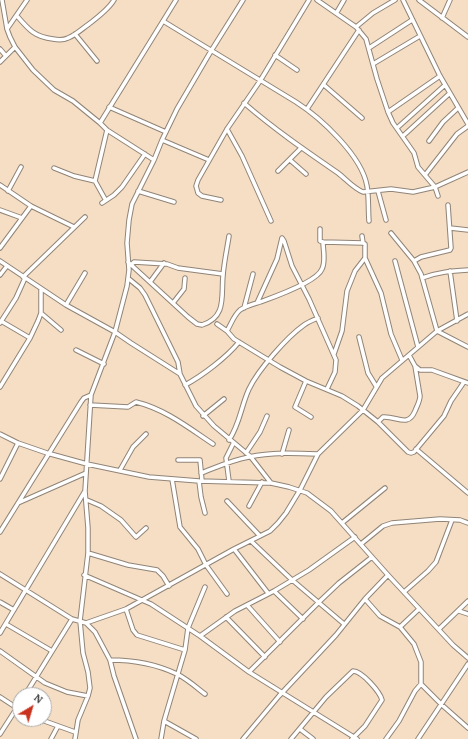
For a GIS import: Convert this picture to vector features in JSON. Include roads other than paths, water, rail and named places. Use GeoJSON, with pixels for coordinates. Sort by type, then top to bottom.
{"type":"FeatureCollection","features":[{"type":"Feature","properties":{"kind":"street"},"geometry":{"type":"LineString","coordinates":[[2,0],[7,29],[15,47],[33,70],[54,90],[73,101],[100,122],[107,130],[154,160]]}},
{"type":"Feature","properties":{"kind":"street"},"geometry":{"type":"LineString","coordinates":[[7,29],[27,0]]}},
{"type":"Feature","properties":{"kind":"street"},"geometry":{"type":"LineString","coordinates":[[17,16],[29,29],[43,38],[64,39],[76,34],[109,7],[114,0]]}},
{"type":"Feature","properties":{"kind":"street"},"geometry":{"type":"LineString","coordinates":[[100,122],[176,0]]}},
{"type":"Feature","properties":{"kind":"street"},"geometry":{"type":"LineString","coordinates":[[75,739],[75,732],[90,688],[83,653],[80,621],[84,575],[88,553],[87,500],[85,491],[91,395],[115,332],[129,279],[130,263],[128,230],[132,204],[177,109],[243,0]]}},
{"type":"Feature","properties":{"kind":"street"},"geometry":{"type":"LineString","coordinates":[[221,200],[202,196],[198,193],[196,186],[198,180],[227,129],[260,81],[309,0]]}},
{"type":"Feature","properties":{"kind":"street"},"geometry":{"type":"LineString","coordinates":[[317,0],[337,12],[357,28],[366,39],[388,112],[414,153],[418,167],[435,187],[438,196]]}},
{"type":"Feature","properties":{"kind":"street"},"geometry":{"type":"LineString","coordinates":[[337,12],[344,0]]}},
{"type":"Feature","properties":{"kind":"street"},"geometry":{"type":"LineString","coordinates":[[306,109],[324,85],[357,28],[373,13],[395,0]]}},
{"type":"Feature","properties":{"kind":"street"},"geometry":{"type":"LineString","coordinates":[[402,0],[440,76],[468,123],[457,134],[424,175]]}},
{"type":"Feature","properties":{"kind":"street"},"geometry":{"type":"LineString","coordinates":[[419,0],[468,37]]}},
{"type":"Feature","properties":{"kind":"street"},"geometry":{"type":"LineString","coordinates":[[442,18],[450,0]]}},
{"type":"Feature","properties":{"kind":"street"},"geometry":{"type":"LineString","coordinates":[[369,48],[412,20]]}},
{"type":"Feature","properties":{"kind":"street"},"geometry":{"type":"LineString","coordinates":[[163,22],[306,109],[329,130],[351,153],[363,174],[367,185],[369,221]]}},
{"type":"Feature","properties":{"kind":"street"},"geometry":{"type":"LineString","coordinates":[[76,34],[97,61]]}},
{"type":"Feature","properties":{"kind":"street"},"geometry":{"type":"LineString","coordinates":[[373,64],[420,36]]}},
{"type":"Feature","properties":{"kind":"street"},"geometry":{"type":"LineString","coordinates":[[0,62],[15,47]]}},
{"type":"Feature","properties":{"kind":"street"},"geometry":{"type":"LineString","coordinates":[[0,49],[6,56]]}},
{"type":"Feature","properties":{"kind":"street"},"geometry":{"type":"LineString","coordinates":[[275,56],[297,70]]}},
{"type":"Feature","properties":{"kind":"street"},"geometry":{"type":"LineString","coordinates":[[388,112],[440,76]]}},
{"type":"Feature","properties":{"kind":"street"},"geometry":{"type":"LineString","coordinates":[[324,85],[362,118]]}},
{"type":"Feature","properties":{"kind":"street"},"geometry":{"type":"LineString","coordinates":[[397,128],[445,85]]}},
{"type":"Feature","properties":{"kind":"street"},"geometry":{"type":"LineString","coordinates":[[403,136],[450,93]]}},
{"type":"Feature","properties":{"kind":"street"},"geometry":{"type":"LineString","coordinates":[[244,104],[272,127],[345,178],[359,190],[367,192],[391,189],[413,192],[435,187],[468,172]]}},
{"type":"Feature","properties":{"kind":"street"},"geometry":{"type":"LineString","coordinates":[[109,107],[166,132]]}},
{"type":"Feature","properties":{"kind":"street"},"geometry":{"type":"LineString","coordinates":[[429,141],[443,122],[458,108]]}},
{"type":"Feature","properties":{"kind":"street"},"geometry":{"type":"LineString","coordinates":[[227,129],[242,156],[271,221]]}},
{"type":"Feature","properties":{"kind":"street"},"geometry":{"type":"LineString","coordinates":[[107,130],[96,181],[104,201],[114,195],[122,187],[145,154]]}},
{"type":"Feature","properties":{"kind":"street"},"geometry":{"type":"LineString","coordinates":[[162,140],[209,160]]}},
{"type":"Feature","properties":{"kind":"street"},"geometry":{"type":"LineString","coordinates":[[278,171],[301,148]]}},
{"type":"Feature","properties":{"kind":"street"},"geometry":{"type":"LineString","coordinates":[[290,160],[306,174]]}},
{"type":"Feature","properties":{"kind":"street"},"geometry":{"type":"LineString","coordinates":[[8,191],[21,167]]}},
{"type":"Feature","properties":{"kind":"street"},"geometry":{"type":"LineString","coordinates":[[54,168],[74,176],[96,181]]}},
{"type":"Feature","properties":{"kind":"street"},"geometry":{"type":"LineString","coordinates":[[0,185],[31,206],[74,227]]}},
{"type":"Feature","properties":{"kind":"street"},"geometry":{"type":"LineString","coordinates":[[138,191],[174,202]]}},
{"type":"Feature","properties":{"kind":"street"},"geometry":{"type":"LineString","coordinates":[[378,191],[386,220]]}},
{"type":"Feature","properties":{"kind":"street"},"geometry":{"type":"LineString","coordinates":[[414,261],[421,257],[450,250],[448,205]]}},
{"type":"Feature","properties":{"kind":"street"},"geometry":{"type":"LineString","coordinates":[[0,248],[31,206]]}},
{"type":"Feature","properties":{"kind":"street"},"geometry":{"type":"LineString","coordinates":[[0,210],[22,218]]}},
{"type":"Feature","properties":{"kind":"street"},"geometry":{"type":"LineString","coordinates":[[30,338],[0,321],[16,298],[24,278],[85,217]]}},
{"type":"Feature","properties":{"kind":"street"},"geometry":{"type":"LineString","coordinates":[[450,228],[468,230]]}},
{"type":"Feature","properties":{"kind":"street"},"geometry":{"type":"LineString","coordinates":[[227,331],[237,314],[244,308],[281,295],[316,276],[323,269],[323,242],[320,241],[320,229]]}},
{"type":"Feature","properties":{"kind":"street"},"geometry":{"type":"LineString","coordinates":[[391,233],[414,261],[422,278],[437,332],[468,347]]}},
{"type":"Feature","properties":{"kind":"street"},"geometry":{"type":"LineString","coordinates":[[130,263],[197,324],[202,325],[214,320],[221,307],[223,274],[229,236]]}},
{"type":"Feature","properties":{"kind":"street"},"geometry":{"type":"LineString","coordinates":[[362,236],[363,243],[365,244],[365,258],[381,294],[392,334],[402,360]]}},
{"type":"Feature","properties":{"kind":"street"},"geometry":{"type":"LineString","coordinates":[[257,303],[277,259],[282,238],[292,266],[309,298],[334,354],[337,365],[326,389]]}},
{"type":"Feature","properties":{"kind":"street"},"geometry":{"type":"LineString","coordinates":[[323,242],[363,243]]}},
{"type":"Feature","properties":{"kind":"street"},"geometry":{"type":"LineString","coordinates":[[334,354],[342,331],[347,291],[355,271],[365,258]]}},
{"type":"Feature","properties":{"kind":"street"},"geometry":{"type":"LineString","coordinates":[[0,261],[66,305],[115,332],[180,374]]}},
{"type":"Feature","properties":{"kind":"street"},"geometry":{"type":"LineString","coordinates":[[395,262],[418,347]]}},
{"type":"Feature","properties":{"kind":"street"},"geometry":{"type":"LineString","coordinates":[[130,263],[164,263],[178,268],[223,274]]}},
{"type":"Feature","properties":{"kind":"street"},"geometry":{"type":"LineString","coordinates":[[150,282],[164,263]]}},
{"type":"Feature","properties":{"kind":"street"},"geometry":{"type":"LineString","coordinates":[[0,275],[7,266]]}},
{"type":"Feature","properties":{"kind":"street"},"geometry":{"type":"LineString","coordinates":[[422,278],[434,273],[468,270]]}},
{"type":"Feature","properties":{"kind":"street"},"geometry":{"type":"LineString","coordinates":[[450,271],[457,321]]}},
{"type":"Feature","properties":{"kind":"street"},"geometry":{"type":"LineString","coordinates":[[66,305],[86,273]]}},
{"type":"Feature","properties":{"kind":"street"},"geometry":{"type":"LineString","coordinates":[[244,308],[253,274]]}},
{"type":"Feature","properties":{"kind":"street"},"geometry":{"type":"LineString","coordinates":[[173,303],[184,289],[185,278]]}},
{"type":"Feature","properties":{"kind":"street"},"geometry":{"type":"LineString","coordinates":[[129,279],[140,288],[145,295],[178,362],[180,374],[196,406],[203,416],[233,444],[250,456],[271,483]]}},
{"type":"Feature","properties":{"kind":"street"},"geometry":{"type":"LineString","coordinates":[[0,387],[30,338],[41,313],[41,289]]}},
{"type":"Feature","properties":{"kind":"street"},"geometry":{"type":"LineString","coordinates":[[41,313],[61,330]]}},
{"type":"Feature","properties":{"kind":"street"},"geometry":{"type":"LineString","coordinates":[[86,623],[126,609],[143,601],[234,549],[270,531],[278,523],[300,490],[318,454],[363,410],[382,378],[437,332],[468,314]]}},
{"type":"Feature","properties":{"kind":"street"},"geometry":{"type":"LineString","coordinates":[[229,440],[237,428],[241,408],[250,388],[270,360],[300,328],[318,318]]}},
{"type":"Feature","properties":{"kind":"street"},"geometry":{"type":"LineString","coordinates":[[217,324],[239,342],[306,381],[342,396],[378,422],[408,452],[411,453],[414,452],[444,416],[451,401],[467,382],[432,370],[420,370],[415,366]]}},
{"type":"Feature","properties":{"kind":"street"},"geometry":{"type":"LineString","coordinates":[[359,337],[368,373],[376,386]]}},
{"type":"Feature","properties":{"kind":"street"},"geometry":{"type":"LineString","coordinates":[[185,384],[202,374],[230,352],[239,342]]}},
{"type":"Feature","properties":{"kind":"street"},"geometry":{"type":"LineString","coordinates":[[76,350],[104,364]]}},
{"type":"Feature","properties":{"kind":"street"},"geometry":{"type":"LineString","coordinates":[[378,422],[383,417],[391,417],[404,421],[410,419],[413,415],[420,399],[415,366],[409,355]]}},
{"type":"Feature","properties":{"kind":"street"},"geometry":{"type":"LineString","coordinates":[[306,381],[295,406],[311,417]]}},
{"type":"Feature","properties":{"kind":"street"},"geometry":{"type":"LineString","coordinates":[[0,532],[47,453],[80,402],[84,398],[91,395]]}},
{"type":"Feature","properties":{"kind":"street"},"geometry":{"type":"LineString","coordinates":[[203,416],[224,399]]}},
{"type":"Feature","properties":{"kind":"street"},"geometry":{"type":"LineString","coordinates":[[90,405],[128,407],[136,402],[148,405],[164,412],[213,444]]}},
{"type":"Feature","properties":{"kind":"street"},"geometry":{"type":"LineString","coordinates":[[246,453],[260,432],[267,416]]}},
{"type":"Feature","properties":{"kind":"street"},"geometry":{"type":"LineString","coordinates":[[282,454],[289,430]]}},
{"type":"Feature","properties":{"kind":"street"},"geometry":{"type":"LineString","coordinates":[[0,434],[18,443],[47,453],[87,464],[149,477],[200,481],[262,482],[300,490],[315,498],[331,512],[453,645],[468,658]]}},
{"type":"Feature","properties":{"kind":"street"},"geometry":{"type":"LineString","coordinates":[[120,470],[133,447],[146,434]]}},
{"type":"Feature","properties":{"kind":"street"},"geometry":{"type":"LineString","coordinates":[[0,479],[18,443]]}},
{"type":"Feature","properties":{"kind":"street"},"geometry":{"type":"LineString","coordinates":[[229,481],[227,455],[233,444]]}},
{"type":"Feature","properties":{"kind":"street"},"geometry":{"type":"LineString","coordinates":[[416,449],[468,493]]}},
{"type":"Feature","properties":{"kind":"street"},"geometry":{"type":"LineString","coordinates":[[201,473],[250,456],[318,454]]}},
{"type":"Feature","properties":{"kind":"street"},"geometry":{"type":"LineString","coordinates":[[178,460],[199,459],[201,473],[201,498],[206,513]]}},
{"type":"Feature","properties":{"kind":"street"},"geometry":{"type":"LineString","coordinates":[[18,503],[86,473]]}},
{"type":"Feature","properties":{"kind":"street"},"geometry":{"type":"LineString","coordinates":[[172,479],[180,527],[198,549],[206,565],[228,594]]}},
{"type":"Feature","properties":{"kind":"street"},"geometry":{"type":"LineString","coordinates":[[249,506],[262,482]]}},
{"type":"Feature","properties":{"kind":"street"},"geometry":{"type":"LineString","coordinates":[[342,523],[385,488]]}},
{"type":"Feature","properties":{"kind":"street"},"geometry":{"type":"LineString","coordinates":[[0,633],[85,491]]}},
{"type":"Feature","properties":{"kind":"street"},"geometry":{"type":"LineString","coordinates":[[87,500],[100,506],[121,520],[136,537],[146,528]]}},
{"type":"Feature","properties":{"kind":"street"},"geometry":{"type":"LineString","coordinates":[[227,501],[260,536]]}},
{"type":"Feature","properties":{"kind":"street"},"geometry":{"type":"LineString","coordinates":[[361,544],[383,526],[392,523],[440,519],[468,523]]}},
{"type":"Feature","properties":{"kind":"street"},"geometry":{"type":"LineString","coordinates":[[404,592],[436,562],[452,520]]}},
{"type":"Feature","properties":{"kind":"street"},"geometry":{"type":"LineString","coordinates":[[200,636],[247,605],[309,570],[355,537]]}},
{"type":"Feature","properties":{"kind":"street"},"geometry":{"type":"LineString","coordinates":[[251,541],[291,580],[344,624]]}},
{"type":"Feature","properties":{"kind":"street"},"geometry":{"type":"LineString","coordinates":[[234,549],[268,593]]}},
{"type":"Feature","properties":{"kind":"street"},"geometry":{"type":"LineString","coordinates":[[88,553],[128,565],[157,570],[169,586]]}},
{"type":"Feature","properties":{"kind":"street"},"geometry":{"type":"LineString","coordinates":[[249,672],[319,602],[372,557]]}},
{"type":"Feature","properties":{"kind":"street"},"geometry":{"type":"LineString","coordinates":[[84,575],[151,604],[200,636],[249,672],[282,693],[313,712],[354,738],[365,726],[382,700],[377,691],[360,672],[353,671],[326,697],[313,712],[300,729],[291,739]]}},
{"type":"Feature","properties":{"kind":"street"},"geometry":{"type":"LineString","coordinates":[[243,739],[365,599],[388,575]]}},
{"type":"Feature","properties":{"kind":"street"},"geometry":{"type":"LineString","coordinates":[[1,576],[72,619],[86,623],[95,632],[110,660],[114,676],[136,739]]}},
{"type":"Feature","properties":{"kind":"street"},"geometry":{"type":"LineString","coordinates":[[160,739],[177,674],[185,650],[188,628],[204,587]]}},
{"type":"Feature","properties":{"kind":"street"},"geometry":{"type":"LineString","coordinates":[[274,591],[303,619]]}},
{"type":"Feature","properties":{"kind":"street"},"geometry":{"type":"LineString","coordinates":[[365,599],[380,616],[400,627],[414,644],[421,662],[421,684],[415,691],[399,721],[386,739]]}},
{"type":"Feature","properties":{"kind":"street"},"geometry":{"type":"LineString","coordinates":[[439,630],[468,601]]}},
{"type":"Feature","properties":{"kind":"street"},"geometry":{"type":"LineString","coordinates":[[0,602],[14,610]]}},
{"type":"Feature","properties":{"kind":"street"},"geometry":{"type":"LineString","coordinates":[[247,605],[280,642]]}},
{"type":"Feature","properties":{"kind":"street"},"geometry":{"type":"LineString","coordinates":[[126,609],[133,630],[137,635],[185,650]]}},
{"type":"Feature","properties":{"kind":"street"},"geometry":{"type":"LineString","coordinates":[[400,627],[420,609]]}},
{"type":"Feature","properties":{"kind":"street"},"geometry":{"type":"LineString","coordinates":[[459,611],[468,614]]}},
{"type":"Feature","properties":{"kind":"street"},"geometry":{"type":"LineString","coordinates":[[226,618],[265,657]]}},
{"type":"Feature","properties":{"kind":"street"},"geometry":{"type":"LineString","coordinates":[[30,687],[72,619]]}},
{"type":"Feature","properties":{"kind":"street"},"geometry":{"type":"LineString","coordinates":[[6,624],[52,651]]}},
{"type":"Feature","properties":{"kind":"street"},"geometry":{"type":"LineString","coordinates":[[0,651],[45,683],[67,692],[88,696]]}},
{"type":"Feature","properties":{"kind":"street"},"geometry":{"type":"LineString","coordinates":[[110,660],[138,662],[177,674],[205,694]]}},
{"type":"Feature","properties":{"kind":"street"},"geometry":{"type":"LineString","coordinates":[[418,739],[468,664]]}},
{"type":"Feature","properties":{"kind":"street"},"geometry":{"type":"LineString","coordinates":[[421,684],[468,728]]}},
{"type":"Feature","properties":{"kind":"street"},"geometry":{"type":"LineString","coordinates":[[0,697],[12,705]]}},
{"type":"Feature","properties":{"kind":"street"},"geometry":{"type":"LineString","coordinates":[[0,734],[12,717]]}},
{"type":"Feature","properties":{"kind":"street"},"geometry":{"type":"LineString","coordinates":[[164,721],[196,739]]}},
{"type":"Feature","properties":{"kind":"street"},"geometry":{"type":"LineString","coordinates":[[52,724],[75,732]]}},
{"type":"Feature","properties":{"kind":"street"},"geometry":{"type":"LineString","coordinates":[[51,739],[58,726]]}},
{"type":"Feature","properties":{"kind":"street"},"geometry":{"type":"LineString","coordinates":[[300,729],[313,739]]}}]}
